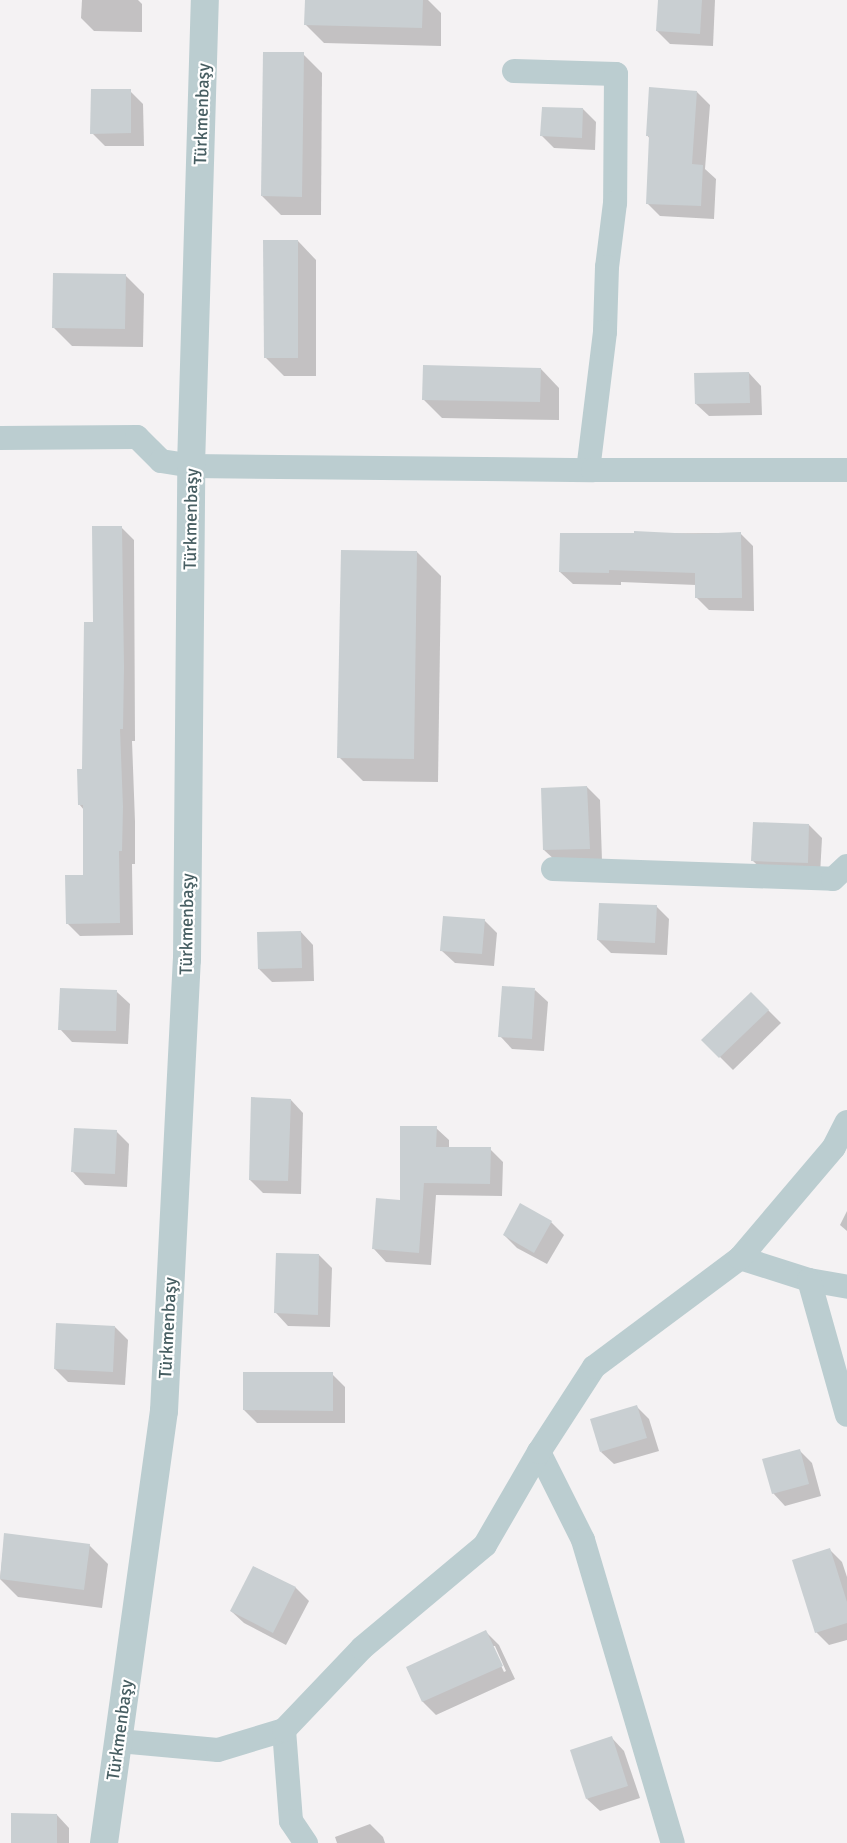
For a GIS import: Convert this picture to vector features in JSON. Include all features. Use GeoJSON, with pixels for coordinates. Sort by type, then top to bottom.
{"type":"FeatureCollection","features":[{"type":"Feature","properties":{"kind":"street","name":"Türkmenbaşy"},"geometry":{"type":"LineString","coordinates":[[104,1843],[164,1411],[187,960],[191,466],[205,0]]}},
{"type":"Feature","properties":{"kind":"street"},"geometry":{"type":"LineString","coordinates":[[514,71],[616,74],[615,203],[607,267],[605,332],[588,470]]}},
{"type":"Feature","properties":{"kind":"street"},"geometry":{"type":"LineString","coordinates":[[0,438],[137,437],[161,461],[191,466],[588,470],[847,470]]}},
{"type":"Feature","properties":{"kind":"street"},"geometry":{"type":"LineString","coordinates":[[553,869],[833,879],[847,866]]}},
{"type":"Feature","properties":{"kind":"street"},"geometry":{"type":"LineString","coordinates":[[119,1741],[218,1750],[284,1730],[362,1648],[485,1545],[539,1452],[594,1367],[740,1258],[834,1147],[847,1122]]}},
{"type":"Feature","properties":{"kind":"street"},"geometry":{"type":"LineString","coordinates":[[740,1258],[809,1280],[847,1288]]}},
{"type":"Feature","properties":{"kind":"street"},"geometry":{"type":"LineString","coordinates":[[809,1280],[847,1415]]}},
{"type":"Feature","properties":{"kind":"street"},"geometry":{"type":"LineString","coordinates":[[539,1452],[583,1540],[673,1843]]}},
{"type":"Feature","properties":{"kind":"street"},"geometry":{"type":"LineString","coordinates":[[284,1730],[291,1821],[306,1843]]}},
{"type":"Feature","properties":{"kind":"building"},"geometry":{"type":"Polygon","coordinates":[[[305,0],[423,0],[422,28],[304,25],[305,0]]]}},
{"type":"Feature","properties":{"kind":"building"},"geometry":{"type":"Polygon","coordinates":[[[658,0],[702,0],[700,34],[656,31],[658,0]]]}},
{"type":"Feature","properties":{"kind":"building"},"geometry":{"type":"Polygon","coordinates":[[[263,52],[304,52],[302,197],[261,196],[263,52]]]}},
{"type":"Feature","properties":{"kind":"building"},"geometry":{"type":"Polygon","coordinates":[[[649,87],[697,91],[692,164],[703,165],[701,206],[646,204],[649,136],[646,136],[649,87]]]}},
{"type":"Feature","properties":{"kind":"building"},"geometry":{"type":"Polygon","coordinates":[[[91,89],[131,89],[131,133],[90,134],[91,89]]]}},
{"type":"Feature","properties":{"kind":"building"},"geometry":{"type":"Polygon","coordinates":[[[542,107],[583,108],[582,138],[540,136],[542,107]]]}},
{"type":"Feature","properties":{"kind":"building"},"geometry":{"type":"Polygon","coordinates":[[[263,240],[298,240],[298,358],[264,358],[263,240]]]}},
{"type":"Feature","properties":{"kind":"building"},"geometry":{"type":"Polygon","coordinates":[[[53,273],[126,274],[125,329],[52,328],[53,273]]]}},
{"type":"Feature","properties":{"kind":"building"},"geometry":{"type":"Polygon","coordinates":[[[423,365],[541,368],[540,402],[422,400],[423,365]]]}},
{"type":"Feature","properties":{"kind":"building"},"geometry":{"type":"Polygon","coordinates":[[[749,372],[750,403],[695,404],[694,373],[749,372]]]}},
{"type":"Feature","properties":{"kind":"building"},"geometry":{"type":"Polygon","coordinates":[[[92,526],[122,526],[124,667],[123,729],[120,729],[123,807],[122,851],[119,851],[120,923],[66,924],[65,875],[83,875],[83,805],[78,805],[77,769],[82,769],[84,622],[93,622],[92,526]]]}},
{"type":"Feature","properties":{"kind":"building"},"geometry":{"type":"Polygon","coordinates":[[[634,531],[695,534],[741,532],[742,598],[695,598],[695,573],[609,570],[609,573],[559,572],[560,533],[634,533],[634,531]]]}},
{"type":"Feature","properties":{"kind":"building"},"geometry":{"type":"Polygon","coordinates":[[[341,550],[417,551],[414,759],[337,758],[341,550]]]}},
{"type":"Feature","properties":{"kind":"building"},"geometry":{"type":"Polygon","coordinates":[[[587,786],[590,849],[543,850],[541,788],[587,786]]]}},
{"type":"Feature","properties":{"kind":"building"},"geometry":{"type":"Polygon","coordinates":[[[753,822],[809,824],[808,863],[751,861],[753,822]]]}},
{"type":"Feature","properties":{"kind":"building"},"geometry":{"type":"Polygon","coordinates":[[[599,903],[657,905],[655,943],[597,940],[599,903]]]}},
{"type":"Feature","properties":{"kind":"building"},"geometry":{"type":"Polygon","coordinates":[[[443,916],[485,919],[482,954],[440,951],[443,916]]]}},
{"type":"Feature","properties":{"kind":"building"},"geometry":{"type":"Polygon","coordinates":[[[301,931],[302,968],[258,969],[257,932],[301,931]]]}},
{"type":"Feature","properties":{"kind":"building"},"geometry":{"type":"Polygon","coordinates":[[[502,986],[535,988],[532,1039],[498,1037],[502,986]]]}},
{"type":"Feature","properties":{"kind":"building"},"geometry":{"type":"Polygon","coordinates":[[[60,988],[117,990],[116,1031],[58,1030],[60,988]]]}},
{"type":"Feature","properties":{"kind":"building"},"geometry":{"type":"Polygon","coordinates":[[[751,992],[769,1010],[719,1058],[701,1040],[751,992]]]}},
{"type":"Feature","properties":{"kind":"building"},"geometry":{"type":"Polygon","coordinates":[[[251,1097],[291,1099],[288,1181],[249,1180],[251,1097]]]}},
{"type":"Feature","properties":{"kind":"building"},"geometry":{"type":"Polygon","coordinates":[[[400,1126],[437,1126],[436,1147],[491,1147],[490,1184],[424,1183],[419,1253],[372,1249],[376,1198],[400,1200],[400,1126]]]}},
{"type":"Feature","properties":{"kind":"building"},"geometry":{"type":"Polygon","coordinates":[[[74,1128],[117,1130],[115,1174],[71,1172],[74,1128]]]}},
{"type":"Feature","properties":{"kind":"building"},"geometry":{"type":"Polygon","coordinates":[[[520,1203],[552,1221],[534,1253],[503,1235],[520,1203]]]}},
{"type":"Feature","properties":{"kind":"building"},"geometry":{"type":"Polygon","coordinates":[[[276,1253],[319,1254],[318,1315],[274,1313],[276,1253]]]}},
{"type":"Feature","properties":{"kind":"building"},"geometry":{"type":"Polygon","coordinates":[[[56,1323],[115,1326],[113,1372],[54,1369],[56,1323]]]}},
{"type":"Feature","properties":{"kind":"building"},"geometry":{"type":"Polygon","coordinates":[[[243,1372],[333,1372],[333,1411],[243,1410],[243,1372]]]}},
{"type":"Feature","properties":{"kind":"building"},"geometry":{"type":"Polygon","coordinates":[[[637,1405],[647,1438],[600,1452],[590,1419],[637,1405]]]}},
{"type":"Feature","properties":{"kind":"building"},"geometry":{"type":"Polygon","coordinates":[[[800,1449],[809,1484],[772,1494],[762,1459],[800,1449]]]}},
{"type":"Feature","properties":{"kind":"building"},"geometry":{"type":"Polygon","coordinates":[[[4,1533],[90,1544],[84,1590],[0,1579],[4,1533]]]}},
{"type":"Feature","properties":{"kind":"building"},"geometry":{"type":"Polygon","coordinates":[[[830,1548],[847,1602],[847,1623],[815,1633],[792,1560],[830,1548]]]}},
{"type":"Feature","properties":{"kind":"building"},"geometry":{"type":"Polygon","coordinates":[[[253,1566],[296,1587],[273,1633],[230,1611],[253,1566]]]}},
{"type":"Feature","properties":{"kind":"building"},"geometry":{"type":"Polygon","coordinates":[[[486,1630],[503,1666],[422,1702],[406,1667],[486,1630]]]}},
{"type":"Feature","properties":{"kind":"building"},"geometry":{"type":"Polygon","coordinates":[[[612,1736],[628,1786],[586,1799],[570,1750],[612,1736]]]}},
{"type":"Feature","properties":{"kind":"building"},"geometry":{"type":"Polygon","coordinates":[[[11,1813],[57,1814],[57,1843],[11,1843],[11,1813]]]}}]}
